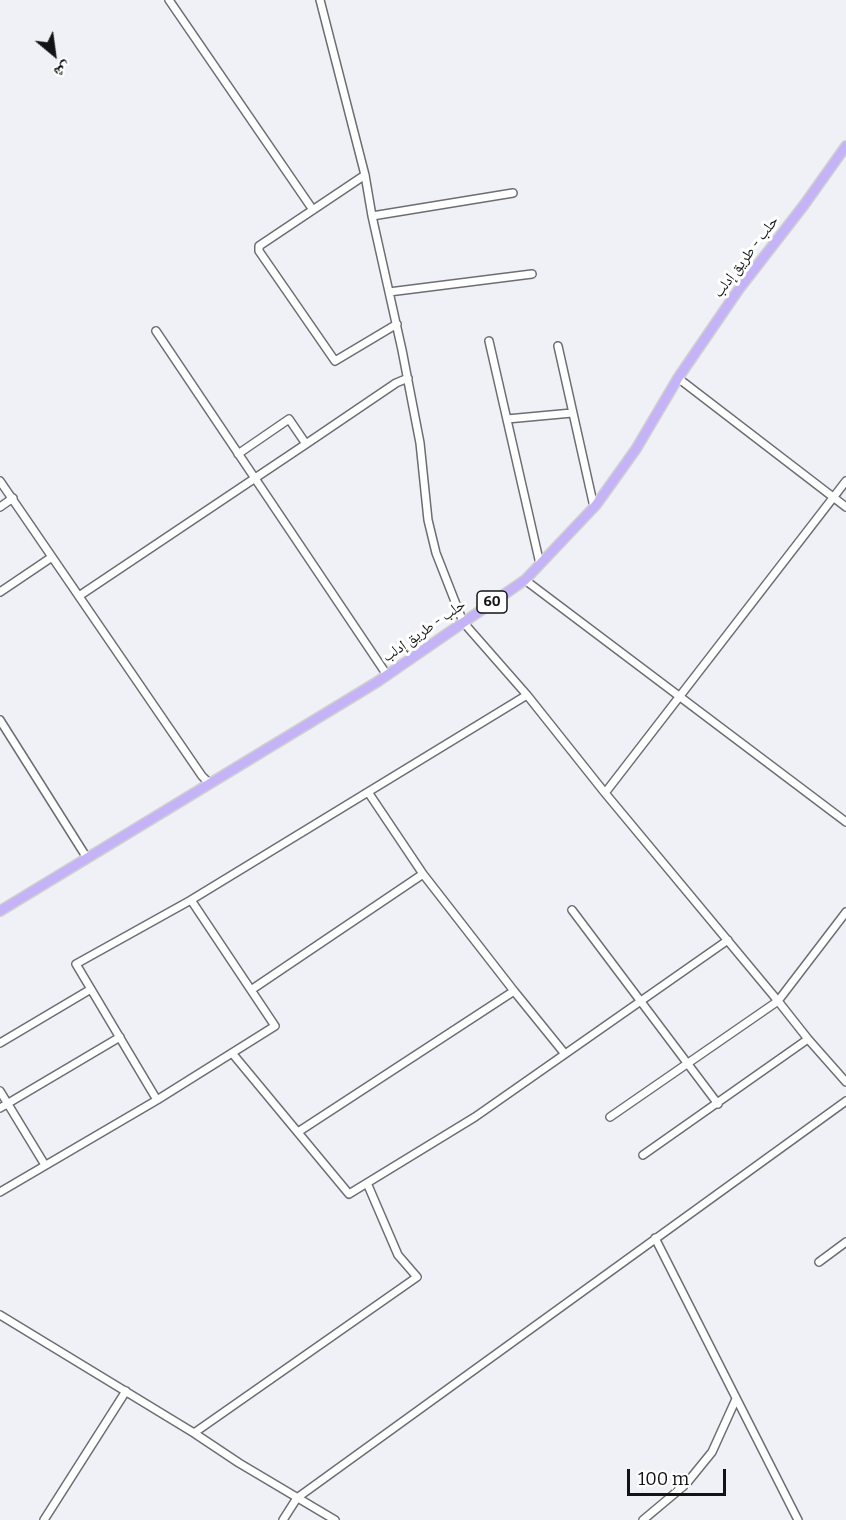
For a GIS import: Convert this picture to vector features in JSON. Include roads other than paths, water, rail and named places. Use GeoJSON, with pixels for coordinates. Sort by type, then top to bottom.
{"type":"FeatureCollection","features":[{"type":"Feature","properties":{"kind":"highway","name":"حلب - طريق إدلب"},"geometry":{"type":"LineString","coordinates":[[0,911],[387,675],[525,580],[594,507],[636,450],[678,378],[739,290],[846,146]]}},
{"type":"Feature","properties":{"kind":"street"},"geometry":{"type":"LineString","coordinates":[[169,0],[313,210]]}},
{"type":"Feature","properties":{"kind":"street"},"geometry":{"type":"LineString","coordinates":[[320,0],[365,175],[397,324],[420,443],[428,520],[436,553],[463,622],[527,695],[605,793],[846,1082]]}},
{"type":"Feature","properties":{"kind":"street"},"geometry":{"type":"LineString","coordinates":[[365,175],[259,246],[258,251],[335,361],[397,324]]}},
{"type":"Feature","properties":{"kind":"street"},"geometry":{"type":"LineString","coordinates":[[372,216],[513,193]]}},
{"type":"Feature","properties":{"kind":"street"},"geometry":{"type":"LineString","coordinates":[[389,292],[532,274]]}},
{"type":"Feature","properties":{"kind":"street"},"geometry":{"type":"LineString","coordinates":[[156,331],[387,675]]}},
{"type":"Feature","properties":{"kind":"street"},"geometry":{"type":"LineString","coordinates":[[489,341],[540,564]]}},
{"type":"Feature","properties":{"kind":"street"},"geometry":{"type":"LineString","coordinates":[[558,346],[594,507]]}},
{"type":"Feature","properties":{"kind":"street"},"geometry":{"type":"LineString","coordinates":[[79,596],[396,383],[408,378]]}},
{"type":"Feature","properties":{"kind":"street"},"geometry":{"type":"LineString","coordinates":[[678,378],[846,507]]}},
{"type":"Feature","properties":{"kind":"street"},"geometry":{"type":"LineString","coordinates":[[507,419],[572,412]]}},
{"type":"Feature","properties":{"kind":"street"},"geometry":{"type":"LineString","coordinates":[[238,454],[289,419],[306,444]]}},
{"type":"Feature","properties":{"kind":"street"},"geometry":{"type":"LineString","coordinates":[[0,481],[209,783]]}},
{"type":"Feature","properties":{"kind":"street"},"geometry":{"type":"LineString","coordinates":[[605,793],[846,481]]}},
{"type":"Feature","properties":{"kind":"street"},"geometry":{"type":"LineString","coordinates":[[0,507],[13,498]]}},
{"type":"Feature","properties":{"kind":"street"},"geometry":{"type":"LineString","coordinates":[[0,592],[52,557]]}},
{"type":"Feature","properties":{"kind":"street"},"geometry":{"type":"LineString","coordinates":[[525,580],[846,822]]}},
{"type":"Feature","properties":{"kind":"street"},"geometry":{"type":"LineString","coordinates":[[157,1100],[76,964],[191,900],[527,695]]}},
{"type":"Feature","properties":{"kind":"street"},"geometry":{"type":"LineString","coordinates":[[0,720],[87,858]]}},
{"type":"Feature","properties":{"kind":"street"},"geometry":{"type":"LineString","coordinates":[[368,792],[423,874],[565,1054]]}},
{"type":"Feature","properties":{"kind":"street"},"geometry":{"type":"LineString","coordinates":[[251,990],[423,874]]}},
{"type":"Feature","properties":{"kind":"street"},"geometry":{"type":"LineString","coordinates":[[0,1192],[157,1100],[275,1026],[191,900]]}},
{"type":"Feature","properties":{"kind":"street"},"geometry":{"type":"LineString","coordinates":[[572,910],[718,1104]]}},
{"type":"Feature","properties":{"kind":"street"},"geometry":{"type":"LineString","coordinates":[[610,1117],[778,1000],[846,912]]}},
{"type":"Feature","properties":{"kind":"street"},"geometry":{"type":"LineString","coordinates":[[232,1053],[349,1194],[475,1117],[728,940]]}},
{"type":"Feature","properties":{"kind":"street"},"geometry":{"type":"LineString","coordinates":[[0,1043],[91,989]]}},
{"type":"Feature","properties":{"kind":"street"},"geometry":{"type":"LineString","coordinates":[[298,1132],[514,992]]}},
{"type":"Feature","properties":{"kind":"street"},"geometry":{"type":"LineString","coordinates":[[0,1108],[120,1037]]}},
{"type":"Feature","properties":{"kind":"street"},"geometry":{"type":"LineString","coordinates":[[643,1155],[808,1039]]}},
{"type":"Feature","properties":{"kind":"street"},"geometry":{"type":"LineString","coordinates":[[0,1091],[45,1165]]}},
{"type":"Feature","properties":{"kind":"street"},"geometry":{"type":"LineString","coordinates":[[283,1520],[297,1498],[846,1101]]}},
{"type":"Feature","properties":{"kind":"street"},"geometry":{"type":"LineString","coordinates":[[194,1433],[417,1277],[398,1255],[367,1183]]}},
{"type":"Feature","properties":{"kind":"street"},"geometry":{"type":"LineString","coordinates":[[655,1238],[798,1520]]}},
{"type":"Feature","properties":{"kind":"street"},"geometry":{"type":"LineString","coordinates":[[819,1262],[846,1242]]}},
{"type":"Feature","properties":{"kind":"street"},"geometry":{"type":"LineString","coordinates":[[0,1315],[335,1520]]}},
{"type":"Feature","properties":{"kind":"street"},"geometry":{"type":"LineString","coordinates":[[44,1520],[126,1391]]}},
{"type":"Feature","properties":{"kind":"street"},"geometry":{"type":"LineString","coordinates":[[643,1520],[686,1484],[712,1452],[736,1399]]}}]}
